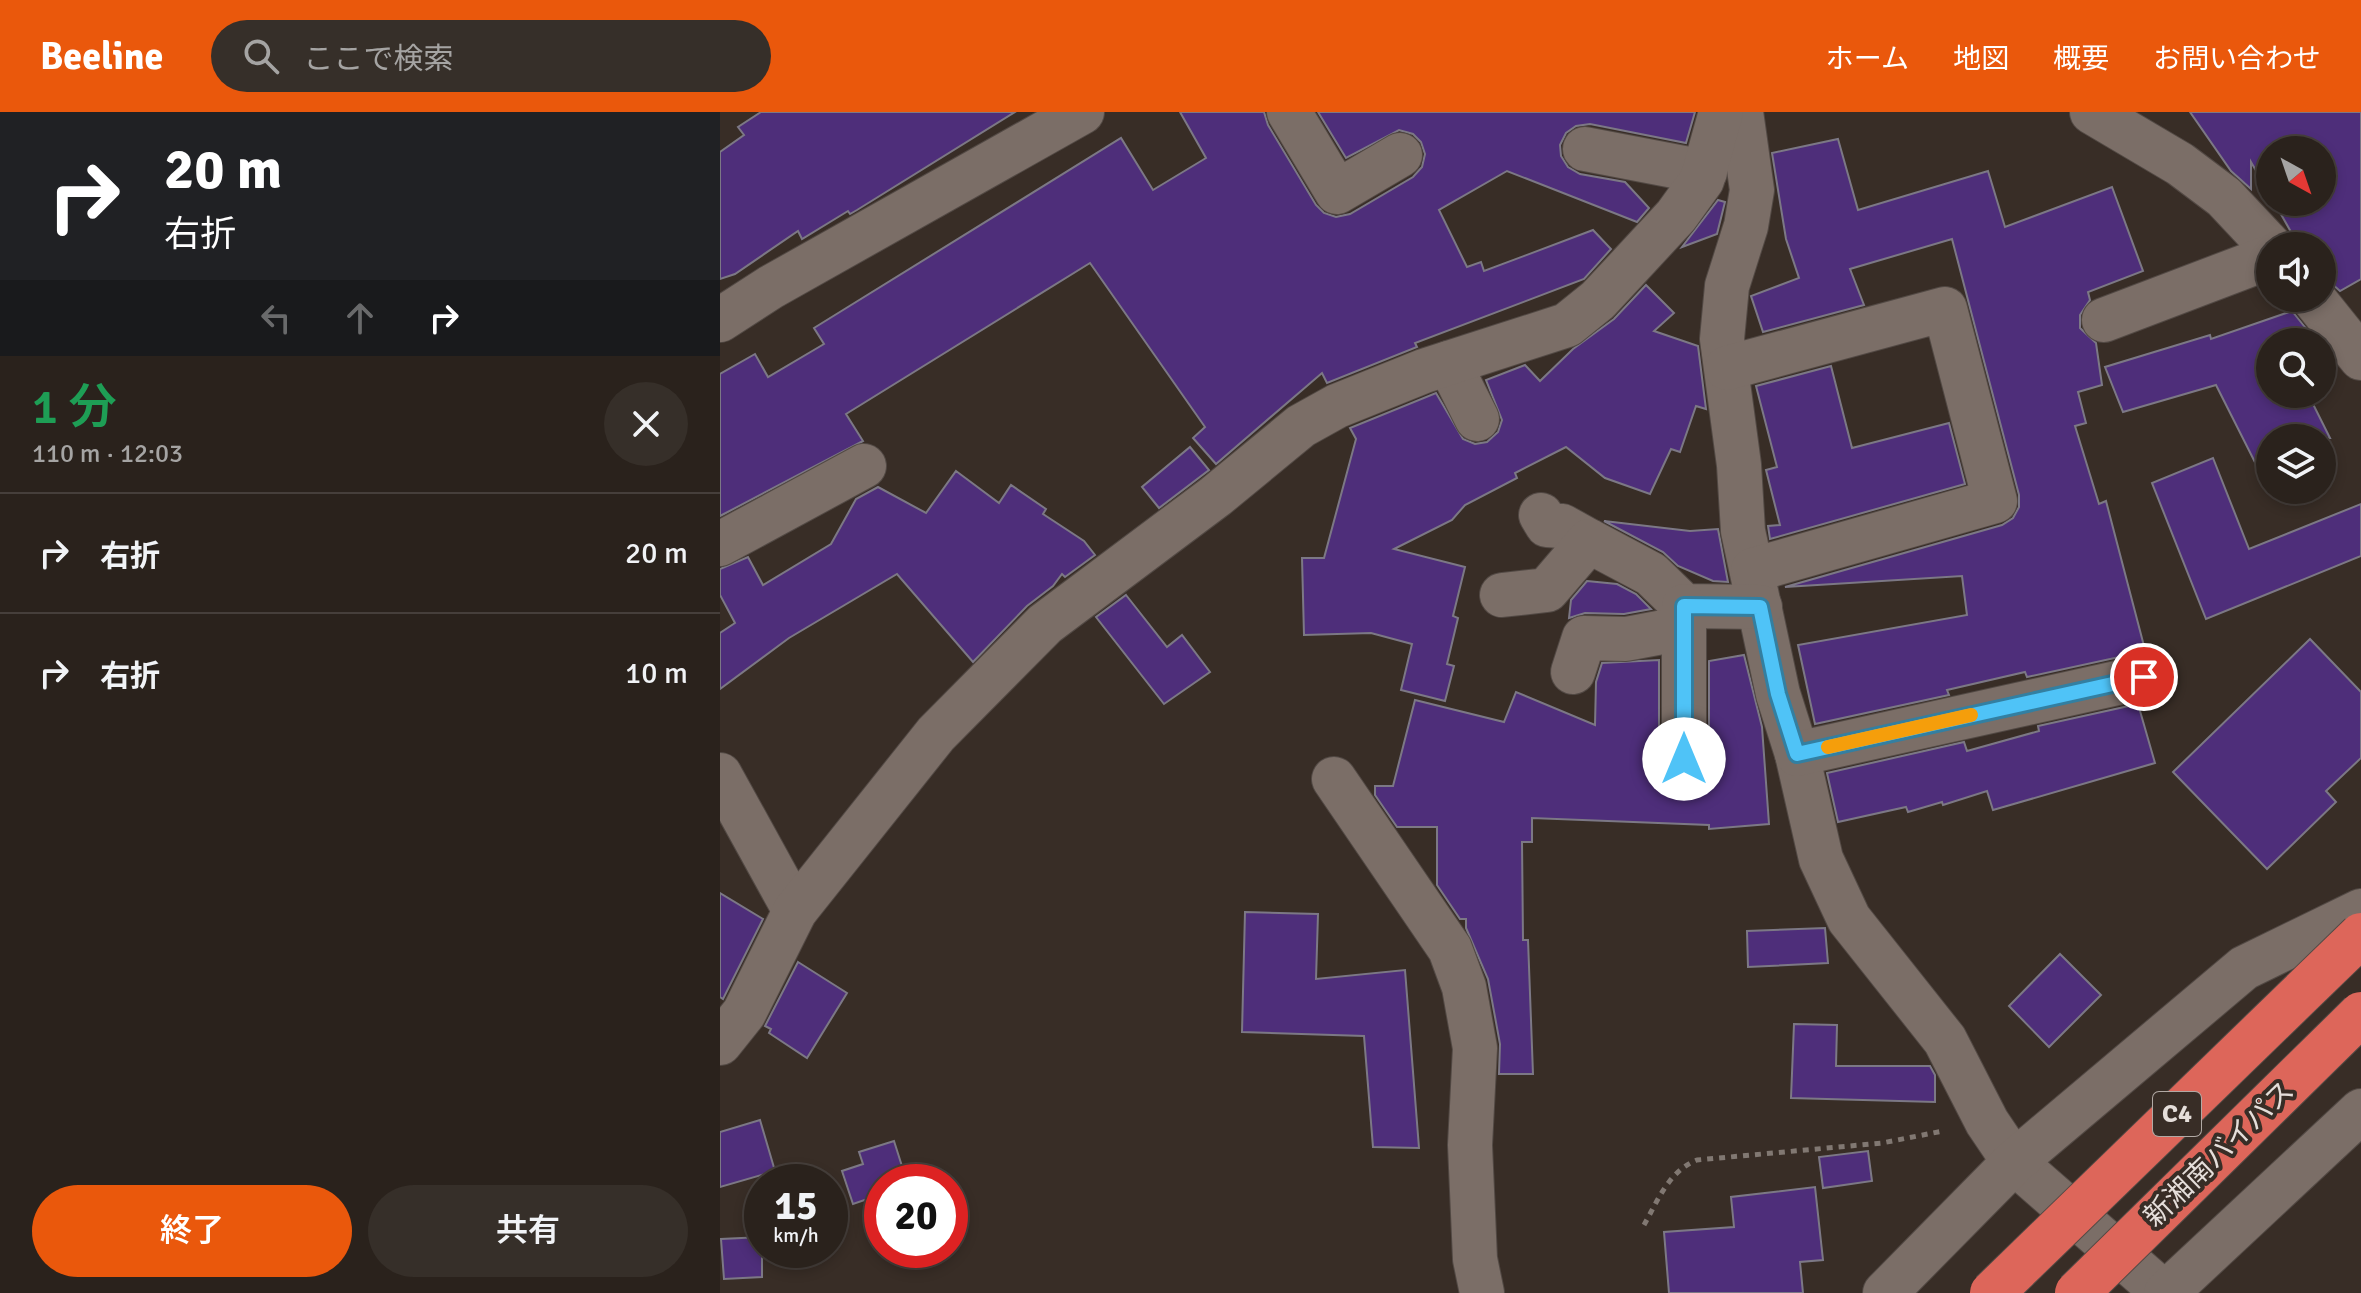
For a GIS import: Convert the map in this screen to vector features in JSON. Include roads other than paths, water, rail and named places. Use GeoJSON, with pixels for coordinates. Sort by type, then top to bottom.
{"type":"FeatureCollection","features":[{"type":"Feature","properties":{"kind":"highway","name":"新湘南バイパス"},"geometry":{"type":"LineString","coordinates":[[1992,1293],[2361,935]]}},
{"type":"Feature","properties":{"kind":"highway","name":"新湘南バイパス"},"geometry":{"type":"LineString","coordinates":[[2077,1293],[2361,1014]]}},
{"type":"Feature","properties":{"kind":"street"},"geometry":{"type":"LineString","coordinates":[[720,320],[1019,127],[1082,112]]}},
{"type":"Feature","properties":{"kind":"street"},"geometry":{"type":"LineString","coordinates":[[1289,112],[1337,192],[1400,155]]}},
{"type":"Feature","properties":{"kind":"street"},"geometry":{"type":"LineString","coordinates":[[720,1043],[744,1013],[795,911],[936,734],[1045,624],[1216,496],[1301,426],[1337,406],[1449,363],[1567,325],[1598,300],[1676,216],[1705,172],[1721,112]]}},
{"type":"Feature","properties":{"kind":"street"},"geometry":{"type":"LineString","coordinates":[[1741,112],[1752,190],[1746,226],[1722,310],[1722,339],[1743,531],[1778,694],[1797,754],[1821,859],[1849,919],[1945,1040],[1987,1122],[2014,1162],[2165,1293],[2361,1111]]}},
{"type":"Feature","properties":{"kind":"street"},"geometry":{"type":"LineString","coordinates":[[2124,118],[2224,197],[2257,232]]}},
{"type":"Feature","properties":{"kind":"street"},"geometry":{"type":"LineString","coordinates":[[1585,149],[1705,172]]}},
{"type":"Feature","properties":{"kind":"street"},"geometry":{"type":"LineString","coordinates":[[2104,320],[2256,262]]}},
{"type":"Feature","properties":{"kind":"street"},"geometry":{"type":"LineString","coordinates":[[1573,672],[1584,638],[1626,639],[1995,501],[1945,309],[1727,368]]}},
{"type":"Feature","properties":{"kind":"street"},"geometry":{"type":"LineString","coordinates":[[2324,312],[2361,358]]}},
{"type":"Feature","properties":{"kind":"street"},"geometry":{"type":"LineString","coordinates":[[1449,363],[1477,419]]}},
{"type":"Feature","properties":{"kind":"street"},"geometry":{"type":"LineString","coordinates":[[720,544],[864,466]]}},
{"type":"Feature","properties":{"kind":"street"},"geometry":{"type":"LineString","coordinates":[[1541,515],[1547,525],[1562,526],[1651,574],[1684,617],[1684,759]]}},
{"type":"Feature","properties":{"kind":"street"},"geometry":{"type":"LineString","coordinates":[[1502,595],[1547,590],[1556,596],[1589,541]]}},
{"type":"Feature","properties":{"kind":"street"},"geometry":{"type":"LineString","coordinates":[[1797,754],[2144,677]]}},
{"type":"Feature","properties":{"kind":"street"},"geometry":{"type":"LineString","coordinates":[[720,775],[739,844],[795,911]]}},
{"type":"Feature","properties":{"kind":"street"},"geometry":{"type":"LineString","coordinates":[[1334,779],[1450,949],[1464,987],[1475,1048],[1470,1145],[1475,1259],[1482,1293]]}},
{"type":"Feature","properties":{"kind":"street"},"geometry":{"type":"LineString","coordinates":[[1885,1293],[2014,1162],[2244,968],[2361,911]]}}]}
